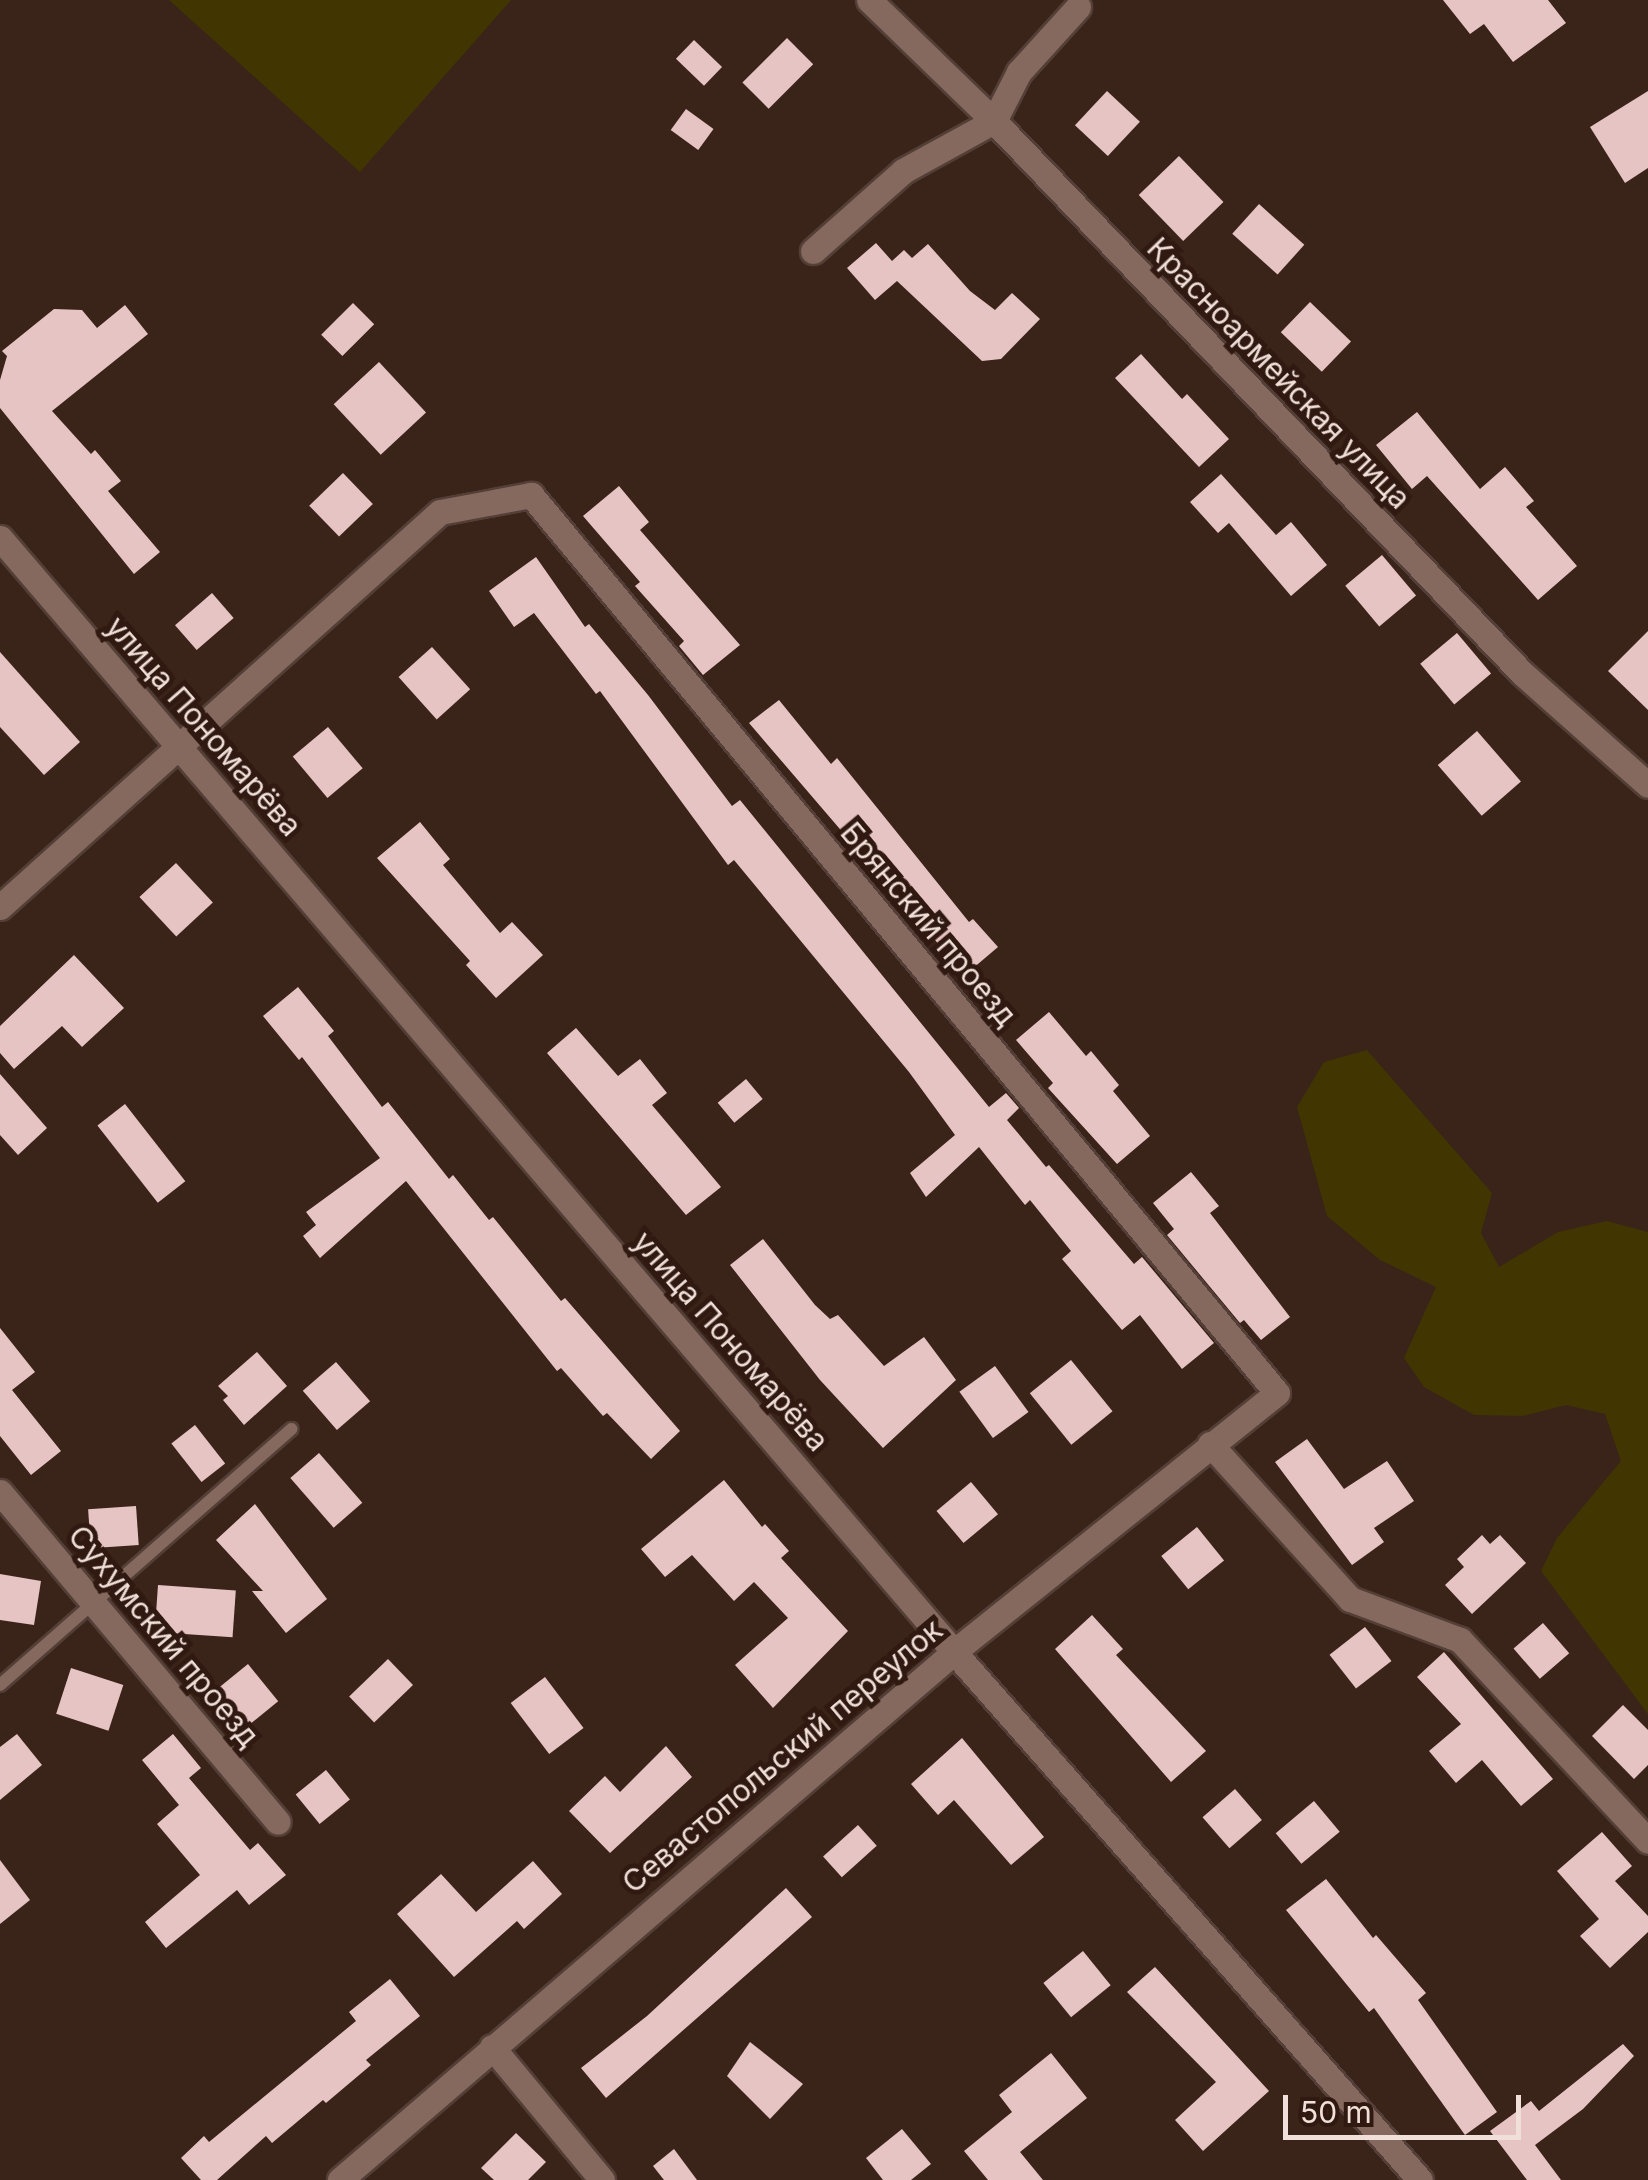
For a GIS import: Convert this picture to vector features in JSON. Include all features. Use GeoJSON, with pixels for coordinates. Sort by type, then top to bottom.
{"type":"FeatureCollection","features":[{"type":"Feature","properties":{"kind":"street","name":"Красноармейская улица"},"geometry":{"type":"LineString","coordinates":[[868,0],[994,121],[1523,674],[1648,785]]}},
{"type":"Feature","properties":{"kind":"street"},"geometry":{"type":"LineString","coordinates":[[814,252],[903,171],[994,121],[1019,72],[1078,7]]}},
{"type":"Feature","properties":{"kind":"street","name":"Брянский проезд"},"geometry":{"type":"LineString","coordinates":[[179,746],[440,512],[531,496],[1277,1393]]}},
{"type":"Feature","properties":{"kind":"street","name":"улица Пономарёва"},"geometry":{"type":"LineString","coordinates":[[0,538],[954,1652],[1420,2180]]}},
{"type":"Feature","properties":{"kind":"street"},"geometry":{"type":"LineString","coordinates":[[0,907],[179,746]]}},
{"type":"Feature","properties":{"kind":"street","name":"Севастопольский переулок"},"geometry":{"type":"LineString","coordinates":[[340,2180],[954,1652],[1277,1393]]}},
{"type":"Feature","properties":{"kind":"street"},"geometry":{"type":"LineString","coordinates":[[1210,1444],[1350,1599],[1460,1640],[1648,1841]]}},
{"type":"Feature","properties":{"kind":"street","name":"Сухумский проезд"},"geometry":{"type":"LineString","coordinates":[[0,1492],[278,1822]]}},
{"type":"Feature","properties":{"kind":"street"},"geometry":{"type":"LineString","coordinates":[[492,2047],[602,2180]]}},
{"type":"Feature","properties":{"kind":"lane"},"geometry":{"type":"LineString","coordinates":[[0,1684],[291,1430]]}},
{"type":"Feature","properties":{"kind":"shaded area"},"geometry":{"type":"Polygon","coordinates":[[[169,0],[511,0],[360,172],[169,0]]]}},
{"type":"Feature","properties":{"kind":"shaded area"},"geometry":{"type":"Polygon","coordinates":[[[1367,1050],[1492,1193],[1481,1233],[1499,1267],[1558,1232],[1607,1221],[1648,1232],[1648,1714],[1541,1571],[1557,1538],[1621,1461],[1605,1414],[1566,1405],[1523,1416],[1474,1415],[1424,1387],[1404,1358],[1436,1287],[1380,1260],[1327,1216],[1297,1107],[1324,1062],[1367,1050]]]}},
{"type":"Feature","properties":{"kind":"building"},"geometry":{"type":"Polygon","coordinates":[[[1443,0],[1548,0],[1566,23],[1513,62],[1484,24],[1470,34],[1443,0]]]}},
{"type":"Feature","properties":{"kind":"building"},"geometry":{"type":"Polygon","coordinates":[[[787,38],[813,64],[769,109],[742,83],[787,38]]]}},
{"type":"Feature","properties":{"kind":"building"},"geometry":{"type":"Polygon","coordinates":[[[694,40],[722,67],[704,86],[676,59],[694,40]]]}},
{"type":"Feature","properties":{"kind":"building"},"geometry":{"type":"Polygon","coordinates":[[[1107,91],[1140,122],[1108,156],[1075,125],[1107,91]]]}},
{"type":"Feature","properties":{"kind":"building"},"geometry":{"type":"Polygon","coordinates":[[[1648,91],[1648,168],[1625,183],[1590,127],[1648,91]]]}},
{"type":"Feature","properties":{"kind":"building"},"geometry":{"type":"Polygon","coordinates":[[[686,109],[714,129],[698,150],[671,130],[686,109]]]}},
{"type":"Feature","properties":{"kind":"building"},"geometry":{"type":"Polygon","coordinates":[[[1179,156],[1223,202],[1183,241],[1139,195],[1179,156]]]}},
{"type":"Feature","properties":{"kind":"building"},"geometry":{"type":"Polygon","coordinates":[[[1259,204],[1304,245],[1278,275],[1232,234],[1259,204]]]}},
{"type":"Feature","properties":{"kind":"building"},"geometry":{"type":"Polygon","coordinates":[[[876,243],[892,261],[904,250],[912,258],[928,244],[970,291],[995,310],[1012,293],[1040,319],[1001,359],[982,361],[897,281],[875,300],[847,268],[876,243]]]}},
{"type":"Feature","properties":{"kind":"building"},"geometry":{"type":"Polygon","coordinates":[[[1310,302],[1351,342],[1322,372],[1281,332],[1310,302]]]}},
{"type":"Feature","properties":{"kind":"building"},"geometry":{"type":"Polygon","coordinates":[[[353,303],[374,324],[342,356],[321,335],[353,303]]]}},
{"type":"Feature","properties":{"kind":"building"},"geometry":{"type":"Polygon","coordinates":[[[125,305],[148,334],[52,411],[91,454],[95,450],[121,481],[108,491],[160,552],[134,574],[0,408],[0,380],[7,356],[2,351],[54,309],[82,310],[97,328],[125,305]]]}},
{"type":"Feature","properties":{"kind":"building"},"geometry":{"type":"Polygon","coordinates":[[[1141,354],[1182,399],[1187,394],[1229,439],[1199,467],[1115,378],[1141,354]]]}},
{"type":"Feature","properties":{"kind":"building"},"geometry":{"type":"Polygon","coordinates":[[[379,362],[426,412],[381,455],[334,404],[379,362]]]}},
{"type":"Feature","properties":{"kind":"building"},"geometry":{"type":"Polygon","coordinates":[[[1417,412],[1480,489],[1505,467],[1534,501],[1526,507],[1577,566],[1538,600],[1427,476],[1412,489],[1376,445],[1417,412]]]}},
{"type":"Feature","properties":{"kind":"building"},"geometry":{"type":"Polygon","coordinates":[[[343,473],[373,504],[339,537],[309,506],[343,473]]]}},
{"type":"Feature","properties":{"kind":"building"},"geometry":{"type":"Polygon","coordinates":[[[1221,474],[1276,535],[1291,522],[1327,565],[1291,596],[1229,523],[1218,533],[1190,502],[1221,474]]]}},
{"type":"Feature","properties":{"kind":"building"},"geometry":{"type":"Polygon","coordinates":[[[619,486],[649,522],[640,530],[740,645],[703,675],[679,646],[684,641],[635,586],[640,582],[583,516],[619,486]]]}},
{"type":"Feature","properties":{"kind":"building"},"geometry":{"type":"Polygon","coordinates":[[[1382,555],[1416,596],[1379,626],[1345,586],[1382,555]]]}},
{"type":"Feature","properties":{"kind":"building"},"geometry":{"type":"Polygon","coordinates":[[[536,557],[585,627],[589,624],[648,695],[732,806],[740,800],[989,1107],[1006,1093],[1019,1108],[1007,1120],[1046,1167],[1049,1165],[1134,1264],[1142,1257],[1214,1343],[1182,1369],[1140,1315],[1122,1330],[1062,1259],[1071,1251],[1030,1200],[1025,1205],[979,1147],[926,1197],[910,1173],[955,1135],[909,1072],[734,860],[728,865],[600,691],[596,694],[534,613],[514,627],[489,591],[536,557]]]}},
{"type":"Feature","properties":{"kind":"building"},"geometry":{"type":"Polygon","coordinates":[[[212,593],[234,618],[197,650],[175,625],[212,593]]]}},
{"type":"Feature","properties":{"kind":"building"},"geometry":{"type":"Polygon","coordinates":[[[1648,631],[1648,710],[1608,671],[1648,631]]]}},
{"type":"Feature","properties":{"kind":"building"},"geometry":{"type":"Polygon","coordinates":[[[1457,633],[1491,674],[1454,704],[1420,664],[1457,633]]]}},
{"type":"Feature","properties":{"kind":"building"},"geometry":{"type":"Polygon","coordinates":[[[432,647],[470,689],[437,719],[399,677],[432,647]]]}},
{"type":"Feature","properties":{"kind":"building"},"geometry":{"type":"Polygon","coordinates":[[[0,652],[80,742],[44,775],[0,727],[0,652]]]}},
{"type":"Feature","properties":{"kind":"building"},"geometry":{"type":"Polygon","coordinates":[[[779,700],[831,764],[837,758],[969,922],[973,919],[998,947],[965,975],[749,723],[779,700]]]}},
{"type":"Feature","properties":{"kind":"building"},"geometry":{"type":"Polygon","coordinates":[[[328,727],[363,768],[327,798],[293,757],[328,727]]]}},
{"type":"Feature","properties":{"kind":"building"},"geometry":{"type":"Polygon","coordinates":[[[1477,731],[1521,782],[1482,816],[1438,765],[1477,731]]]}},
{"type":"Feature","properties":{"kind":"building"},"geometry":{"type":"Polygon","coordinates":[[[420,822],[450,859],[443,865],[500,933],[512,922],[543,955],[496,998],[466,965],[470,961],[377,858],[420,822]]]}},
{"type":"Feature","properties":{"kind":"building"},"geometry":{"type":"Polygon","coordinates":[[[176,863],[213,902],[176,937],[139,897],[176,863]]]}},
{"type":"Feature","properties":{"kind":"building"},"geometry":{"type":"Polygon","coordinates":[[[74,955],[124,1008],[82,1047],[62,1026],[14,1069],[0,1053],[0,1026],[74,955]]]}},
{"type":"Feature","properties":{"kind":"building"},"geometry":{"type":"Polygon","coordinates":[[[298,987],[334,1031],[328,1036],[382,1107],[388,1102],[449,1179],[453,1175],[489,1220],[493,1217],[561,1301],[565,1298],[680,1431],[651,1459],[607,1413],[603,1416],[561,1368],[557,1371],[406,1181],[320,1258],[303,1236],[316,1225],[306,1212],[380,1158],[302,1057],[299,1060],[263,1016],[298,987]]]}},
{"type":"Feature","properties":{"kind":"building"},"geometry":{"type":"Polygon","coordinates":[[[1049,1012],[1086,1056],[1091,1051],[1119,1085],[1113,1091],[1150,1136],[1117,1164],[1048,1088],[1053,1083],[1016,1040],[1049,1012]]]}},
{"type":"Feature","properties":{"kind":"building"},"geometry":{"type":"Polygon","coordinates":[[[576,1028],[618,1076],[640,1059],[667,1093],[652,1105],[721,1187],[686,1215],[547,1053],[576,1028]]]}},
{"type":"Feature","properties":{"kind":"building"},"geometry":{"type":"Polygon","coordinates":[[[0,1074],[47,1128],[18,1155],[0,1135],[0,1074]]]}},
{"type":"Feature","properties":{"kind":"building"},"geometry":{"type":"Polygon","coordinates":[[[746,1079],[763,1099],[734,1123],[718,1103],[746,1079]]]}},
{"type":"Feature","properties":{"kind":"building"},"geometry":{"type":"Polygon","coordinates":[[[125,1104],[185,1181],[158,1203],[97,1126],[125,1104]]]}},
{"type":"Feature","properties":{"kind":"building"},"geometry":{"type":"Polygon","coordinates":[[[1191,1172],[1219,1206],[1210,1213],[1290,1317],[1261,1340],[1244,1320],[1240,1323],[1167,1235],[1174,1229],[1153,1203],[1191,1172]]]}},
{"type":"Feature","properties":{"kind":"building"},"geometry":{"type":"Polygon","coordinates":[[[763,1239],[815,1305],[830,1319],[838,1315],[884,1366],[924,1337],[956,1380],[883,1448],[820,1380],[730,1265],[763,1239]]]}},
{"type":"Feature","properties":{"kind":"building"},"geometry":{"type":"Polygon","coordinates":[[[0,1328],[35,1372],[12,1390],[61,1451],[31,1475],[0,1436],[0,1328]]]}},
{"type":"Feature","properties":{"kind":"building"},"geometry":{"type":"Polygon","coordinates":[[[257,1352],[287,1386],[244,1425],[223,1400],[228,1396],[218,1386],[257,1352]]]}},
{"type":"Feature","properties":{"kind":"building"},"geometry":{"type":"Polygon","coordinates":[[[1071,1360],[1113,1411],[1071,1445],[1030,1393],[1071,1360]]]}},
{"type":"Feature","properties":{"kind":"building"},"geometry":{"type":"Polygon","coordinates":[[[336,1362],[370,1401],[337,1430],[303,1391],[336,1362]]]}},
{"type":"Feature","properties":{"kind":"building"},"geometry":{"type":"Polygon","coordinates":[[[995,1366],[1029,1412],[993,1438],[959,1392],[995,1366]]]}},
{"type":"Feature","properties":{"kind":"building"},"geometry":{"type":"Polygon","coordinates":[[[195,1425],[225,1464],[202,1482],[171,1443],[195,1425]]]}},
{"type":"Feature","properties":{"kind":"building"},"geometry":{"type":"Polygon","coordinates":[[[1307,1439],[1344,1489],[1387,1461],[1414,1501],[1374,1528],[1384,1542],[1352,1565],[1275,1462],[1307,1439]]]}},
{"type":"Feature","properties":{"kind":"building"},"geometry":{"type":"Polygon","coordinates":[[[319,1453],[362,1503],[334,1528],[290,1478],[319,1453]]]}},
{"type":"Feature","properties":{"kind":"building"},"geometry":{"type":"Polygon","coordinates":[[[724,1480],[762,1527],[765,1524],[789,1551],[781,1558],[848,1631],[773,1708],[735,1665],[788,1618],[754,1582],[734,1601],[692,1555],[665,1577],[641,1549],[724,1480]]]}},
{"type":"Feature","properties":{"kind":"building"},"geometry":{"type":"Polygon","coordinates":[[[971,1482],[998,1514],[964,1543],[937,1511],[971,1482]]]}},
{"type":"Feature","properties":{"kind":"building"},"geometry":{"type":"Polygon","coordinates":[[[255,1504],[327,1599],[286,1633],[252,1591],[263,1591],[216,1540],[255,1504]]]}},
{"type":"Feature","properties":{"kind":"building"},"geometry":{"type":"Polygon","coordinates":[[[136,1506],[139,1545],[91,1548],[88,1509],[136,1506]]]}},
{"type":"Feature","properties":{"kind":"building"},"geometry":{"type":"Polygon","coordinates":[[[1197,1527],[1224,1560],[1188,1589],[1161,1556],[1197,1527]]]}},
{"type":"Feature","properties":{"kind":"building"},"geometry":{"type":"Polygon","coordinates":[[[1482,1535],[1490,1544],[1500,1535],[1526,1563],[1472,1614],[1445,1585],[1464,1567],[1457,1559],[1482,1535]]]}},
{"type":"Feature","properties":{"kind":"building"},"geometry":{"type":"Polygon","coordinates":[[[0,1574],[41,1581],[34,1625],[0,1620],[0,1574]]]}},
{"type":"Feature","properties":{"kind":"building"},"geometry":{"type":"Polygon","coordinates":[[[158,1585],[236,1590],[233,1637],[155,1632],[158,1585]]]}},
{"type":"Feature","properties":{"kind":"building"},"geometry":{"type":"Polygon","coordinates":[[[1092,1615],[1123,1649],[1116,1655],[1206,1751],[1171,1782],[1055,1649],[1092,1615]]]}},
{"type":"Feature","properties":{"kind":"building"},"geometry":{"type":"Polygon","coordinates":[[[1543,1623],[1569,1653],[1540,1679],[1514,1649],[1543,1623]]]}},
{"type":"Feature","properties":{"kind":"building"},"geometry":{"type":"Polygon","coordinates":[[[1365,1627],[1391,1661],[1356,1689],[1330,1655],[1365,1627]]]}},
{"type":"Feature","properties":{"kind":"building"},"geometry":{"type":"Polygon","coordinates":[[[1444,1652],[1553,1779],[1521,1806],[1482,1760],[1456,1783],[1429,1751],[1461,1724],[1417,1677],[1444,1652]]]}},
{"type":"Feature","properties":{"kind":"building"},"geometry":{"type":"Polygon","coordinates":[[[388,1659],[413,1685],[374,1722],[349,1697],[388,1659]]]}},
{"type":"Feature","properties":{"kind":"building"},"geometry":{"type":"Polygon","coordinates":[[[248,1664],[278,1701],[244,1729],[214,1692],[248,1664]]]}},
{"type":"Feature","properties":{"kind":"building"},"geometry":{"type":"Polygon","coordinates":[[[71,1668],[123,1685],[108,1731],[56,1714],[71,1668]]]}},
{"type":"Feature","properties":{"kind":"building"},"geometry":{"type":"Polygon","coordinates":[[[545,1677],[584,1728],[549,1754],[511,1703],[545,1677]]]}},
{"type":"Feature","properties":{"kind":"building"},"geometry":{"type":"Polygon","coordinates":[[[1623,1705],[1648,1730],[1648,1765],[1634,1779],[1592,1736],[1623,1705]]]}},
{"type":"Feature","properties":{"kind":"building"},"geometry":{"type":"Polygon","coordinates":[[[17,1734],[42,1765],[0,1800],[0,1747],[17,1734]]]}},
{"type":"Feature","properties":{"kind":"building"},"geometry":{"type":"Polygon","coordinates":[[[173,1734],[201,1768],[189,1778],[250,1850],[258,1843],[286,1875],[249,1905],[237,1890],[166,1948],[145,1922],[200,1875],[157,1824],[179,1805],[142,1760],[173,1734]]]}},
{"type":"Feature","properties":{"kind":"building"},"geometry":{"type":"Polygon","coordinates":[[[962,1738],[1044,1837],[1011,1865],[954,1800],[938,1815],[911,1784],[962,1738]]]}},
{"type":"Feature","properties":{"kind":"building"},"geometry":{"type":"Polygon","coordinates":[[[666,1746],[692,1777],[610,1853],[569,1811],[605,1776],[620,1792],[666,1746]]]}},
{"type":"Feature","properties":{"kind":"building"},"geometry":{"type":"Polygon","coordinates":[[[326,1770],[350,1800],[320,1824],[296,1795],[326,1770]]]}},
{"type":"Feature","properties":{"kind":"building"},"geometry":{"type":"Polygon","coordinates":[[[1235,1789],[1262,1820],[1229,1848],[1203,1817],[1235,1789]]]}},
{"type":"Feature","properties":{"kind":"building"},"geometry":{"type":"Polygon","coordinates":[[[1314,1801],[1340,1832],[1301,1864],[1276,1833],[1314,1801]]]}},
{"type":"Feature","properties":{"kind":"building"},"geometry":{"type":"Polygon","coordinates":[[[858,1825],[877,1846],[842,1877],[823,1856],[858,1825]]]}},
{"type":"Feature","properties":{"kind":"building"},"geometry":{"type":"Polygon","coordinates":[[[1602,1832],[1632,1866],[1615,1881],[1648,1916],[1648,1932],[1610,1968],[1580,1936],[1599,1919],[1557,1871],[1602,1832]]]}},
{"type":"Feature","properties":{"kind":"building"},"geometry":{"type":"Polygon","coordinates":[[[0,1860],[30,1900],[0,1924],[0,1860]]]}},
{"type":"Feature","properties":{"kind":"building"},"geometry":{"type":"Polygon","coordinates":[[[533,1861],[562,1894],[524,1929],[517,1921],[454,1977],[397,1914],[441,1874],[476,1912],[533,1861]]]}},
{"type":"Feature","properties":{"kind":"building"},"geometry":{"type":"Polygon","coordinates":[[[1326,1879],[1373,1938],[1376,1935],[1426,1993],[1418,2000],[1497,2112],[1465,2135],[1374,2008],[1369,2012],[1286,1910],[1326,1879]]]}},
{"type":"Feature","properties":{"kind":"building"},"geometry":{"type":"Polygon","coordinates":[[[786,1888],[812,1917],[606,2098],[581,2068],[647,2016],[786,1888]]]}},
{"type":"Feature","properties":{"kind":"building"},"geometry":{"type":"Polygon","coordinates":[[[1083,1951],[1111,1985],[1071,2017],[1043,1983],[1083,1951]]]}},
{"type":"Feature","properties":{"kind":"building"},"geometry":{"type":"Polygon","coordinates":[[[1155,1967],[1269,2091],[1203,2151],[1175,2120],[1216,2082],[1127,1992],[1155,1967]]]}},
{"type":"Feature","properties":{"kind":"building"},"geometry":{"type":"Polygon","coordinates":[[[390,1979],[420,2016],[366,2060],[371,2065],[326,2103],[323,2100],[272,2143],[266,2136],[217,2180],[201,2180],[181,2158],[204,2136],[209,2142],[356,2021],[349,2012],[390,1979]]]}},
{"type":"Feature","properties":{"kind":"building"},"geometry":{"type":"Polygon","coordinates":[[[750,2042],[803,2084],[770,2119],[727,2076],[750,2042]]]}},
{"type":"Feature","properties":{"kind":"building"},"geometry":{"type":"Polygon","coordinates":[[[1623,2044],[1634,2056],[1583,2109],[1535,2145],[1561,2180],[1527,2180],[1490,2131],[1531,2101],[1539,2111],[1623,2044]]]}},
{"type":"Feature","properties":{"kind":"building"},"geometry":{"type":"Polygon","coordinates":[[[1051,2053],[1087,2098],[1020,2152],[1043,2180],[988,2180],[964,2151],[1012,2112],[999,2095],[1051,2053]]]}},
{"type":"Feature","properties":{"kind":"building"},"geometry":{"type":"Polygon","coordinates":[[[902,2129],[931,2164],[911,2180],[883,2180],[866,2158],[902,2129]]]}},
{"type":"Feature","properties":{"kind":"building"},"geometry":{"type":"Polygon","coordinates":[[[516,2133],[546,2162],[528,2180],[494,2180],[481,2168],[516,2133]]]}},
{"type":"Feature","properties":{"kind":"building"},"geometry":{"type":"Polygon","coordinates":[[[674,2149],[697,2180],[664,2180],[653,2166],[674,2149]]]}}]}
